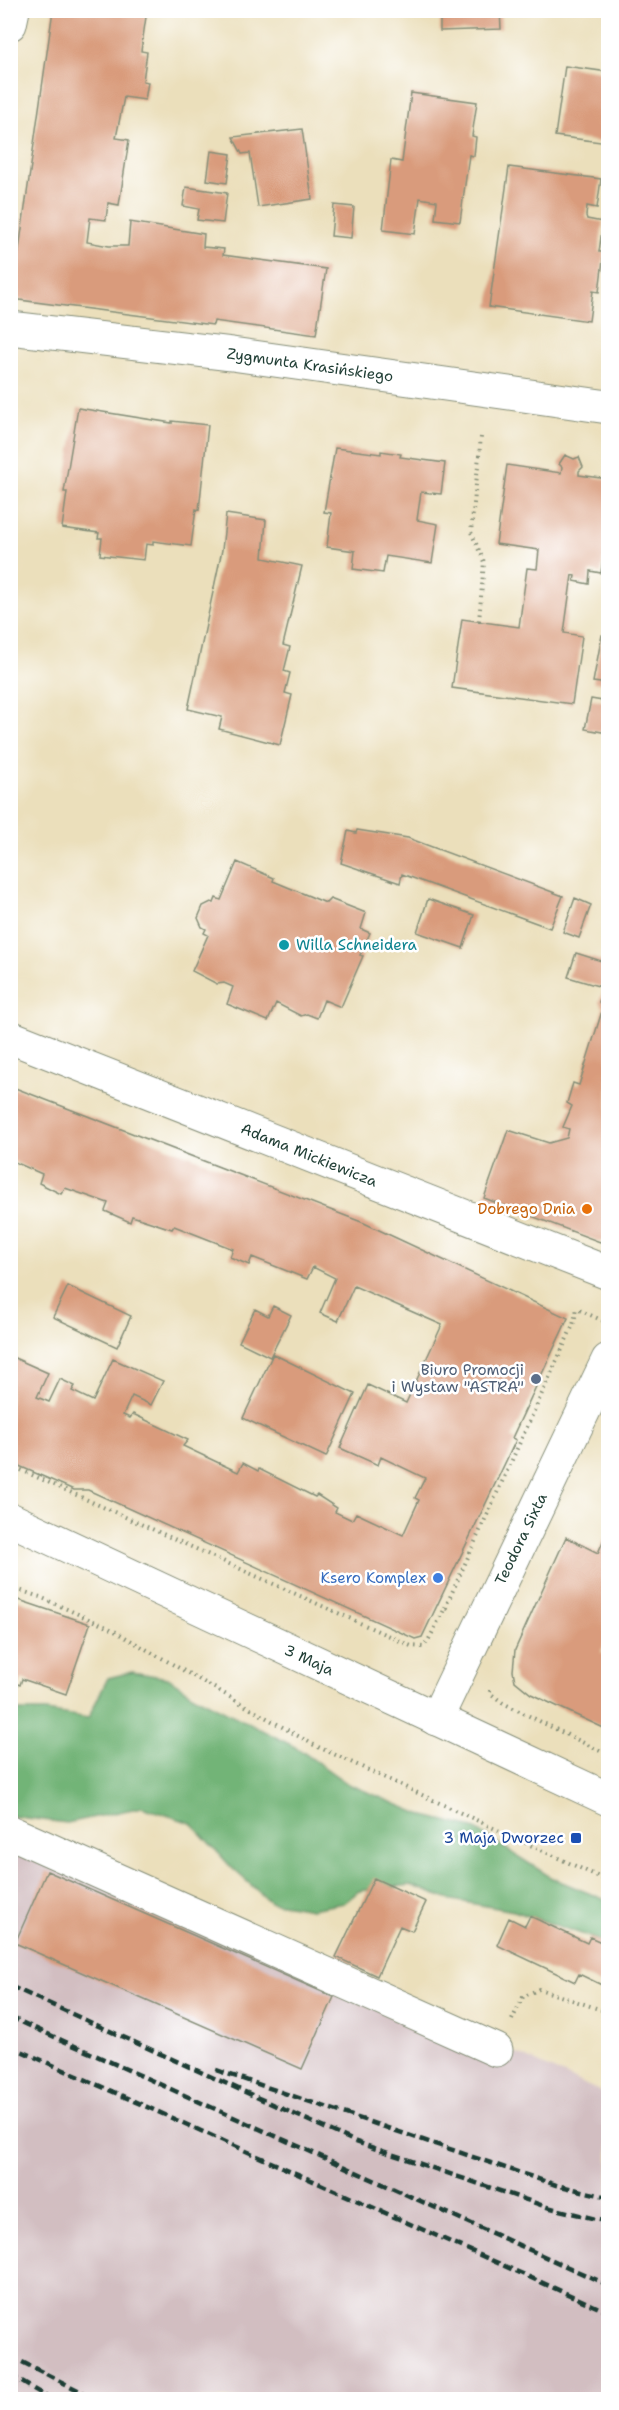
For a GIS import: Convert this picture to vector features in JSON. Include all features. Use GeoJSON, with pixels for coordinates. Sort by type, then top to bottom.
{"type":"FeatureCollection","features":[{"type":"Feature","properties":{"kind":"street"},"geometry":{"type":"LineString","coordinates":[[10,24],[13,10]]}},
{"type":"Feature","properties":{"kind":"street","name":"Zygmunta Krasińskiego"},"geometry":{"type":"LineString","coordinates":[[10,328],[220,353],[609,407]]}},
{"type":"Feature","properties":{"kind":"street","name":"Adama Mickiewicza"},"geometry":{"type":"LineString","coordinates":[[10,1037],[609,1273]]}},
{"type":"Feature","properties":{"kind":"street","name":"Teodora Sixta"},"geometry":{"type":"LineString","coordinates":[[436,1719],[609,1360]]}},
{"type":"Feature","properties":{"kind":"street","name":"3 Maja"},"geometry":{"type":"LineString","coordinates":[[10,1520],[609,1799]]}},
{"type":"Feature","properties":{"kind":"street"},"geometry":{"type":"LineString","coordinates":[[10,1832],[496,2050]]}},
{"type":"Feature","properties":{"kind":"path"},"geometry":{"type":"LineString","coordinates":[[479,621],[484,562],[471,532],[481,437]]}},
{"type":"Feature","properties":{"kind":"path"},"geometry":{"type":"LineString","coordinates":[[10,1465],[411,1646],[423,1647],[445,1608],[573,1325],[577,1309],[609,1323]]}},
{"type":"Feature","properties":{"kind":"path"},"geometry":{"type":"LineString","coordinates":[[10,1587],[40,1597],[109,1628],[314,1745],[609,1881]]}},
{"type":"Feature","properties":{"kind":"path"},"geometry":{"type":"LineString","coordinates":[[445,1608],[480,1624]]}},
{"type":"Feature","properties":{"kind":"path"},"geometry":{"type":"LineString","coordinates":[[490,1684],[490,1693],[503,1703],[609,1755]]}},
{"type":"Feature","properties":{"kind":"path"},"geometry":{"type":"LineString","coordinates":[[496,2050],[523,1997],[539,1989],[609,2012]]}},
{"type":"Feature","properties":{"kind":"shaded area"},"geometry":{"type":"Polygon","coordinates":[[[10,1833],[181,1900],[608,2095],[608,2399],[11,2399],[10,1833]]]}},
{"type":"Feature","properties":{"kind":"green space"},"geometry":{"type":"Polygon","coordinates":[[[132,1672],[168,1678],[195,1696],[297,1748],[348,1784],[425,1816],[473,1828],[552,1878],[608,1901],[608,1943],[514,1911],[447,1899],[411,1885],[359,1891],[344,1903],[311,1909],[270,1902],[232,1868],[191,1823],[142,1807],[67,1823],[11,1816],[11,1711],[46,1711],[88,1718],[108,1678],[132,1672]]]}},
{"type":"Feature","properties":{"kind":"building"},"geometry":{"type":"Polygon","coordinates":[[[53,10],[147,10],[141,51],[147,52],[143,81],[148,82],[145,100],[124,97],[116,138],[129,140],[119,205],[108,203],[106,220],[90,218],[87,242],[109,246],[128,246],[130,222],[204,234],[203,247],[224,249],[223,255],[326,269],[316,335],[214,321],[213,325],[12,299],[53,10]]]}},
{"type":"Feature","properties":{"kind":"building"},"geometry":{"type":"Polygon","coordinates":[[[182,10],[208,10],[207,16],[182,10]]]}},
{"type":"Feature","properties":{"kind":"building"},"geometry":{"type":"Polygon","coordinates":[[[440,10],[500,10],[501,29],[440,31],[440,10]]]}},
{"type":"Feature","properties":{"kind":"building"},"geometry":{"type":"Polygon","coordinates":[[[565,66],[608,72],[608,143],[555,136],[565,66]]]}},
{"type":"Feature","properties":{"kind":"building"},"geometry":{"type":"Polygon","coordinates":[[[411,93],[477,102],[472,136],[476,137],[474,156],[469,155],[460,222],[435,219],[437,201],[420,198],[415,234],[383,230],[391,160],[402,162],[411,93]]]}},
{"type":"Feature","properties":{"kind":"building"},"geometry":{"type":"Polygon","coordinates":[[[302,129],[312,199],[258,207],[250,153],[242,154],[233,137],[302,129]]]}},
{"type":"Feature","properties":{"kind":"building"},"geometry":{"type":"Polygon","coordinates":[[[211,151],[231,154],[227,183],[207,180],[211,151]]]}},
{"type":"Feature","properties":{"kind":"building"},"geometry":{"type":"Polygon","coordinates":[[[509,167],[601,179],[597,208],[587,206],[586,216],[587,219],[603,222],[599,252],[604,252],[599,292],[593,291],[589,321],[489,307],[509,167]]]}},
{"type":"Feature","properties":{"kind":"building"},"geometry":{"type":"Polygon","coordinates":[[[186,187],[227,193],[223,223],[197,220],[199,209],[183,206],[186,187]]]}},
{"type":"Feature","properties":{"kind":"building"},"geometry":{"type":"Polygon","coordinates":[[[334,205],[354,207],[351,238],[331,236],[334,205]]]}},
{"type":"Feature","properties":{"kind":"building"},"geometry":{"type":"Polygon","coordinates":[[[78,408],[172,423],[172,421],[208,425],[199,510],[196,509],[191,546],[153,541],[153,545],[146,544],[144,560],[100,555],[102,538],[98,538],[99,533],[62,528],[67,492],[64,492],[78,408]]]}},
{"type":"Feature","properties":{"kind":"building"},"geometry":{"type":"Polygon","coordinates":[[[335,448],[381,454],[381,451],[401,454],[400,457],[445,463],[441,494],[421,492],[417,520],[438,524],[432,563],[386,556],[383,573],[353,569],[355,551],[327,547],[331,513],[324,512],[335,448]]]}},
{"type":"Feature","properties":{"kind":"building"},"geometry":{"type":"Polygon","coordinates":[[[565,455],[574,459],[579,457],[583,467],[579,475],[608,479],[608,560],[603,559],[601,573],[590,571],[589,584],[574,581],[575,576],[572,575],[564,633],[582,636],[572,704],[452,688],[462,619],[519,627],[527,568],[537,569],[539,550],[496,544],[507,465],[561,473],[562,467],[559,464],[565,455]]]}},
{"type":"Feature","properties":{"kind":"building"},"geometry":{"type":"Polygon","coordinates":[[[226,514],[266,520],[263,558],[302,566],[283,645],[290,647],[284,671],[290,673],[285,693],[292,695],[280,745],[219,729],[222,717],[188,709],[222,550],[226,514]]]}},
{"type":"Feature","properties":{"kind":"building"},"geometry":{"type":"Polygon","coordinates":[[[602,635],[608,636],[608,684],[593,682],[602,635]]]}},
{"type":"Feature","properties":{"kind":"building"},"geometry":{"type":"Polygon","coordinates":[[[591,699],[608,702],[608,733],[585,729],[591,699]]]}},
{"type":"Feature","properties":{"kind":"building"},"geometry":{"type":"Polygon","coordinates":[[[357,830],[408,838],[563,896],[550,928],[402,874],[400,883],[341,863],[348,831],[356,833],[357,830]]]}},
{"type":"Feature","properties":{"kind":"building","name":"Willa Schneidera"},"geometry":{"type":"Polygon","coordinates":[[[237,862],[274,878],[273,881],[326,903],[330,899],[366,913],[361,929],[370,933],[360,955],[363,956],[341,1007],[324,1000],[317,1018],[307,1014],[301,1016],[276,1003],[268,1021],[227,1004],[233,987],[224,983],[217,984],[192,971],[208,935],[204,933],[206,929],[202,927],[198,918],[203,906],[214,903],[216,898],[221,900],[237,862]]]}},
{"type":"Feature","properties":{"kind":"building"},"geometry":{"type":"Polygon","coordinates":[[[575,898],[591,905],[579,938],[563,932],[575,898]]]}},
{"type":"Feature","properties":{"kind":"building"},"geometry":{"type":"Polygon","coordinates":[[[428,899],[474,915],[463,948],[417,932],[428,899]]]}},
{"type":"Feature","properties":{"kind":"building"},"geometry":{"type":"Polygon","coordinates":[[[576,953],[608,963],[608,989],[568,977],[576,953]]]}},
{"type":"Feature","properties":{"kind":"building"},"geometry":{"type":"Polygon","coordinates":[[[608,989],[608,1238],[600,1242],[484,1198],[508,1130],[549,1143],[567,1138],[569,1129],[563,1127],[572,1106],[567,1103],[573,1083],[579,1085],[603,1008],[599,1002],[603,991],[608,989]]]}},
{"type":"Feature","properties":{"kind":"building"},"geometry":{"type":"Polygon","coordinates":[[[10,1086],[364,1223],[568,1318],[512,1438],[516,1440],[422,1637],[415,1639],[88,1490],[74,1490],[10,1462],[10,1356],[48,1373],[37,1397],[49,1402],[60,1379],[75,1386],[72,1391],[93,1401],[113,1359],[163,1381],[151,1405],[132,1396],[123,1415],[130,1418],[133,1414],[188,1440],[183,1446],[238,1472],[243,1463],[258,1471],[259,1469],[315,1497],[317,1495],[337,1508],[335,1512],[352,1520],[356,1513],[403,1535],[419,1500],[415,1498],[425,1478],[381,1457],[378,1465],[340,1448],[368,1385],[406,1403],[442,1325],[354,1286],[338,1321],[320,1313],[335,1278],[313,1267],[307,1279],[252,1257],[249,1265],[230,1257],[233,1249],[174,1226],[172,1229],[132,1216],[130,1222],[105,1211],[108,1203],[65,1188],[61,1194],[39,1183],[42,1174],[10,1160],[10,1086]]]}},
{"type":"Feature","properties":{"kind":"building"},"geometry":{"type":"Polygon","coordinates":[[[68,1286],[131,1316],[117,1347],[53,1317],[68,1286]]]}},
{"type":"Feature","properties":{"kind":"building"},"geometry":{"type":"Polygon","coordinates":[[[273,1306],[291,1315],[270,1357],[239,1342],[255,1309],[268,1316],[273,1306]]]}},
{"type":"Feature","properties":{"kind":"building"},"geometry":{"type":"Polygon","coordinates":[[[273,1354],[355,1394],[326,1457],[243,1418],[273,1354]]]}},
{"type":"Feature","properties":{"kind":"building"},"geometry":{"type":"Polygon","coordinates":[[[608,1530],[608,1637],[601,1652],[606,1654],[608,1648],[608,1730],[531,1694],[515,1681],[513,1671],[515,1650],[566,1537],[598,1553],[608,1530]]]}},
{"type":"Feature","properties":{"kind":"building"},"geometry":{"type":"Polygon","coordinates":[[[10,1597],[90,1624],[66,1694],[22,1679],[20,1685],[10,1681],[10,1597]]]}},
{"type":"Feature","properties":{"kind":"building"},"geometry":{"type":"Polygon","coordinates":[[[47,1871],[334,1997],[302,2069],[15,1943],[47,1871]]]}},
{"type":"Feature","properties":{"kind":"building"},"geometry":{"type":"Polygon","coordinates":[[[374,1878],[426,1902],[412,1931],[400,1926],[377,1976],[336,1957],[374,1878]]]}},
{"type":"Feature","properties":{"kind":"building"},"geometry":{"type":"Polygon","coordinates":[[[530,1916],[587,1943],[590,1937],[608,1945],[608,1988],[579,1974],[575,1982],[497,1945],[509,1918],[525,1926],[530,1916]]]}},
{"type":"Feature","properties":{"kind":"railway"},"geometry":{"type":"LineString","coordinates":[[10,1986],[356,2142],[547,2207],[608,2222]]}},
{"type":"Feature","properties":{"kind":"railway"},"geometry":{"type":"LineString","coordinates":[[10,2017],[608,2285]]}},
{"type":"Feature","properties":{"kind":"railway"},"geometry":{"type":"LineString","coordinates":[[10,2046],[608,2312]]}},
{"type":"Feature","properties":{"kind":"railway"},"geometry":{"type":"LineString","coordinates":[[216,2070],[556,2185],[608,2197]]}},
{"type":"Feature","properties":{"kind":"railway"},"geometry":{"type":"LineString","coordinates":[[10,2356],[98,2400]]}},
{"type":"Feature","properties":{"kind":"railway"},"geometry":{"type":"LineString","coordinates":[[10,2375],[52,2400]]}},
{"type":"Feature","properties":{"kind":"place","name":"Willa Schneidera"},"geometry":{"type":"Point","coordinates":[284,945]}},
{"type":"Feature","properties":{"kind":"place","name":"Dobrego Dnia"},"geometry":{"type":"Point","coordinates":[587,1209]}},
{"type":"Feature","properties":{"kind":"place","name":"Biuro Promocji i Wystaw \"ASTRA\""},"geometry":{"type":"Point","coordinates":[536,1379]}},
{"type":"Feature","properties":{"kind":"place","name":"Ksero Komplex"},"geometry":{"type":"Point","coordinates":[438,1578]}},
{"type":"Feature","properties":{"kind":"place","name":"3 Maja Dworzec"},"geometry":{"type":"Point","coordinates":[576,1838]}}]}
